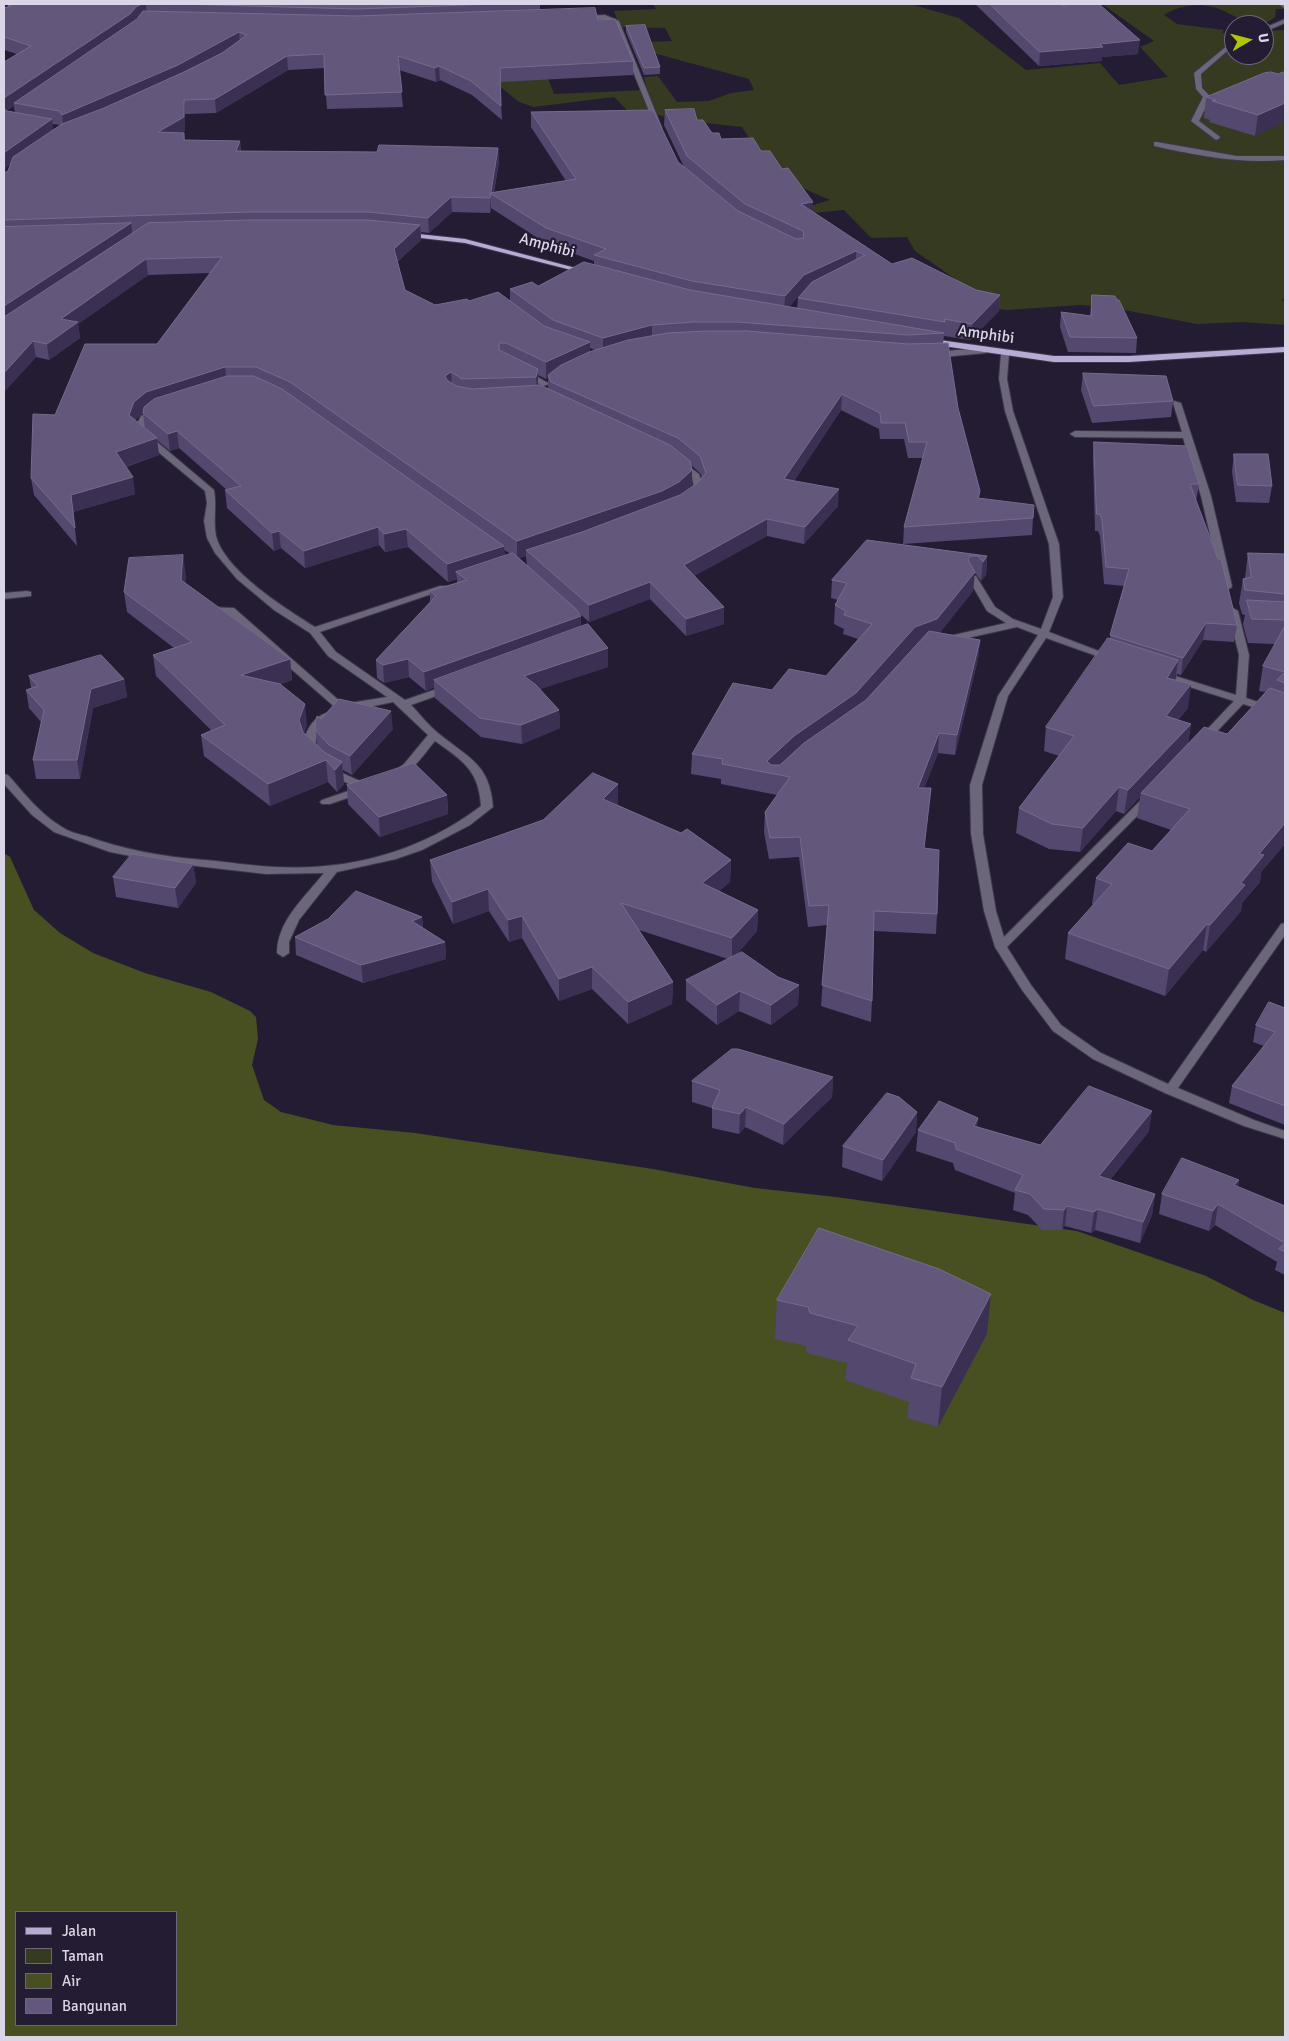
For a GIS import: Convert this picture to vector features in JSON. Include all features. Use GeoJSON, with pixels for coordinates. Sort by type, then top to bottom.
{"type":"FeatureCollection","features":[{"type":"Feature","properties":{"kind":"main road","name":"Amphibi"},"geometry":{"type":"LineString","coordinates":[[395,233],[465,241],[596,274]]}},
{"type":"Feature","properties":{"kind":"main road","name":"Amphibi"},"geometry":{"type":"LineString","coordinates":[[924,341],[1004,354],[1054,359],[1129,359],[1285,350]]}},
{"type":"Feature","properties":{"kind":"street"},"geometry":{"type":"LineString","coordinates":[[1282,4],[1285,7]]}},
{"type":"Feature","properties":{"kind":"street"},"geometry":{"type":"LineString","coordinates":[[570,18],[605,18],[616,21],[662,133]]}},
{"type":"Feature","properties":{"kind":"street"},"geometry":{"type":"LineString","coordinates":[[1216,138],[1195,121],[1207,97],[1199,89],[1198,74],[1224,51]]}},
{"type":"Feature","properties":{"kind":"street"},"geometry":{"type":"LineString","coordinates":[[1157,144],[1204,155],[1251,160],[1285,158]]}},
{"type":"Feature","properties":{"kind":"street"},"geometry":{"type":"LineString","coordinates":[[924,354],[983,351]]}},
{"type":"Feature","properties":{"kind":"street"},"geometry":{"type":"LineString","coordinates":[[1004,354],[1003,379],[1008,412],[1044,510],[1055,552],[1058,597],[1044,633],[1003,696],[976,785],[977,834],[990,911],[1001,946],[1026,987],[1057,1028],[1097,1056],[1170,1090],[1249,1123],[1285,1135]]}},
{"type":"Feature","properties":{"kind":"street"},"geometry":{"type":"LineString","coordinates":[[512,368],[550,382],[542,390],[544,397]]}},
{"type":"Feature","properties":{"kind":"street"},"geometry":{"type":"LineString","coordinates":[[1177,403],[1206,496],[1239,620],[1244,655],[1241,700],[1196,748]]}},
{"type":"Feature","properties":{"kind":"street"},"geometry":{"type":"LineString","coordinates":[[4,776],[35,810],[58,830],[102,846],[163,861],[285,871],[334,868],[378,860],[422,848],[451,834],[487,807],[486,788],[478,772],[462,756],[434,736],[404,704],[332,654],[314,631],[278,608],[240,577],[218,551],[212,538],[209,521],[212,504],[209,490],[138,431],[140,422],[145,416],[170,406]]}},
{"type":"Feature","properties":{"kind":"street"},"geometry":{"type":"LineString","coordinates":[[1075,434],[1187,435]]}},
{"type":"Feature","properties":{"kind":"street"},"geometry":{"type":"LineString","coordinates":[[674,458],[696,476],[699,488],[684,503]]}},
{"type":"Feature","properties":{"kind":"street"},"geometry":{"type":"LineString","coordinates":[[973,578],[991,609],[1018,624],[1076,647],[1122,662]]}},
{"type":"Feature","properties":{"kind":"street"},"geometry":{"type":"LineString","coordinates":[[314,631],[452,586]]}},
{"type":"Feature","properties":{"kind":"street"},"geometry":{"type":"LineString","coordinates":[[4,596],[27,594]]}},
{"type":"Feature","properties":{"kind":"street"},"geometry":{"type":"LineString","coordinates":[[208,610],[230,610],[341,707]]}},
{"type":"Feature","properties":{"kind":"street"},"geometry":{"type":"LineString","coordinates":[[933,643],[1018,624]]}},
{"type":"Feature","properties":{"kind":"street"},"geometry":{"type":"LineString","coordinates":[[1149,670],[1285,714]]}},
{"type":"Feature","properties":{"kind":"street"},"geometry":{"type":"LineString","coordinates":[[404,704],[459,684]]}},
{"type":"Feature","properties":{"kind":"street"},"geometry":{"type":"LineString","coordinates":[[376,785],[324,768],[312,755],[309,738],[316,723],[341,707],[374,703],[394,698]]}},
{"type":"Feature","properties":{"kind":"street"},"geometry":{"type":"LineString","coordinates":[[326,802],[376,785],[408,766],[434,736]]}},
{"type":"Feature","properties":{"kind":"street"},"geometry":{"type":"LineString","coordinates":[[1001,946],[1158,788]]}},
{"type":"Feature","properties":{"kind":"street"},"geometry":{"type":"LineString","coordinates":[[283,953],[282,944],[287,930],[334,868]]}},
{"type":"Feature","properties":{"kind":"street"},"geometry":{"type":"LineString","coordinates":[[1170,1090],[1285,927]]}},
{"type":"Feature","properties":{"kind":"green space"},"geometry":{"type":"Polygon","coordinates":[[[653,4],[910,4],[959,18],[1026,70],[1100,63],[1119,85],[1168,77],[1140,47],[1154,41],[1102,4],[1285,4],[1285,9],[1276,9],[1274,18],[1274,15],[1233,15],[1213,7],[1194,5],[1181,7],[1164,15],[1177,24],[1224,30],[1222,33],[1224,33],[1224,65],[1274,65],[1274,31],[1285,30],[1285,299],[1282,299],[1285,304],[1285,325],[1242,322],[1197,324],[1114,308],[1081,305],[1006,310],[964,304],[974,292],[915,251],[907,237],[871,238],[844,210],[813,213],[807,207],[830,200],[798,186],[757,150],[742,127],[687,121],[649,113],[629,112],[614,97],[534,107],[519,102],[449,45],[548,78],[554,94],[647,90],[644,77],[658,76],[677,102],[709,101],[731,93],[754,90],[749,79],[653,53],[644,42],[672,41],[665,28],[620,27],[614,11],[656,9],[653,4]]]}},
{"type":"Feature","properties":{"kind":"water"},"geometry":{"type":"Polygon","coordinates":[[[4,853],[10,857],[34,910],[60,933],[93,953],[145,973],[211,992],[250,1011],[256,1017],[258,1039],[252,1065],[264,1100],[281,1112],[333,1125],[415,1133],[653,1169],[755,1188],[836,1197],[1077,1231],[1206,1276],[1253,1300],[1285,1313],[1285,2037],[4,2037],[4,853]]]}},
{"type":"Feature","properties":{"kind":"building"},"geometry":{"type":"Polygon","coordinates":[[[12,4],[143,4],[137,6],[130,14],[4,98],[4,62],[31,46],[4,37],[4,8],[12,4]]]}},
{"type":"Feature","properties":{"kind":"building"},"geometry":{"type":"Polygon","coordinates":[[[181,4],[492,4],[356,9],[181,4]]]}},
{"type":"Feature","properties":{"kind":"building"},"geometry":{"type":"Polygon","coordinates":[[[990,4],[1059,4],[1065,6],[1070,4],[1099,4],[1140,40],[1100,44],[1103,47],[1040,52],[990,4]]]}},
{"type":"Feature","properties":{"kind":"building"},"geometry":{"type":"Polygon","coordinates":[[[595,8],[598,20],[615,19],[633,61],[500,68],[501,106],[471,81],[439,66],[435,68],[398,56],[402,92],[325,95],[324,54],[287,56],[215,99],[184,100],[184,117],[158,132],[184,133],[184,140],[240,141],[236,151],[377,152],[379,145],[498,148],[490,198],[451,197],[428,218],[368,212],[249,212],[4,220],[4,173],[8,171],[13,157],[62,124],[104,108],[184,72],[222,53],[247,35],[239,32],[178,65],[62,115],[59,111],[14,103],[137,19],[143,11],[356,16],[595,8]]]}},
{"type":"Feature","properties":{"kind":"building"},"geometry":{"type":"Polygon","coordinates":[[[645,25],[660,67],[644,68],[626,26],[645,25]]]}},
{"type":"Feature","properties":{"kind":"building"},"geometry":{"type":"Polygon","coordinates":[[[1264,73],[1285,73],[1285,103],[1258,115],[1212,101],[1216,100],[1206,97],[1264,73]]]}},
{"type":"Feature","properties":{"kind":"building"},"geometry":{"type":"Polygon","coordinates":[[[4,109],[7,111],[52,119],[4,154],[4,109]]]}},
{"type":"Feature","properties":{"kind":"building"},"geometry":{"type":"Polygon","coordinates":[[[694,109],[697,120],[703,120],[712,133],[719,133],[721,139],[753,138],[761,151],[770,151],[782,169],[788,168],[813,202],[801,204],[892,264],[912,258],[976,290],[1000,295],[972,324],[944,319],[945,322],[798,298],[812,282],[865,255],[856,251],[804,275],[785,296],[692,281],[594,255],[606,249],[546,228],[490,193],[576,179],[531,112],[653,110],[678,162],[738,211],[796,239],[804,238],[803,231],[745,204],[687,156],[665,110],[694,109]]]}},
{"type":"Feature","properties":{"kind":"building"},"geometry":{"type":"Polygon","coordinates":[[[249,220],[368,220],[420,225],[394,249],[405,290],[435,305],[467,299],[469,301],[498,292],[544,326],[590,342],[546,362],[506,343],[499,343],[499,350],[538,369],[536,377],[462,379],[451,372],[445,376],[447,380],[456,386],[472,389],[540,385],[670,445],[690,461],[692,470],[679,482],[662,491],[517,541],[290,382],[256,367],[225,367],[146,392],[134,402],[129,415],[157,438],[116,452],[133,477],[71,495],[75,528],[31,478],[33,414],[55,415],[85,344],[157,344],[222,257],[146,259],[61,319],[78,322],[47,344],[33,341],[4,373],[4,317],[148,223],[249,220]]]}},
{"type":"Feature","properties":{"kind":"building"},"geometry":{"type":"Polygon","coordinates":[[[131,223],[4,306],[4,227],[131,223]]]}},
{"type":"Feature","properties":{"kind":"building"},"geometry":{"type":"Polygon","coordinates":[[[584,262],[690,290],[944,333],[908,335],[737,322],[694,322],[652,325],[603,338],[553,320],[510,289],[532,282],[538,286],[584,262]]]}},
{"type":"Feature","properties":{"kind":"building"},"geometry":{"type":"Polygon","coordinates":[[[1092,295],[1115,296],[1119,300],[1137,338],[1070,337],[1061,312],[1091,316],[1092,295]]]}},
{"type":"Feature","properties":{"kind":"building"},"geometry":{"type":"Polygon","coordinates":[[[747,331],[908,344],[948,343],[958,408],[980,491],[978,498],[1034,505],[1033,518],[904,527],[927,442],[909,442],[905,423],[881,423],[880,413],[842,394],[784,479],[839,489],[805,527],[767,519],[684,565],[724,607],[686,619],[650,582],[589,605],[526,550],[582,532],[680,495],[696,484],[706,473],[700,456],[678,438],[551,382],[548,375],[561,365],[589,352],[628,340],[668,333],[747,331]]]}},
{"type":"Feature","properties":{"kind":"building"},"geometry":{"type":"Polygon","coordinates":[[[1083,373],[1166,376],[1173,401],[1094,406],[1083,373]]]}},
{"type":"Feature","properties":{"kind":"building"},"geometry":{"type":"Polygon","coordinates":[[[227,376],[254,376],[282,389],[504,546],[447,564],[406,529],[384,534],[378,527],[304,551],[279,531],[272,533],[225,490],[241,486],[177,431],[168,434],[143,413],[144,407],[154,399],[227,376]]]}},
{"type":"Feature","properties":{"kind":"building"},"geometry":{"type":"Polygon","coordinates":[[[1094,442],[1187,446],[1199,484],[1190,484],[1218,559],[1221,559],[1237,625],[1206,623],[1183,658],[1110,635],[1129,569],[1106,567],[1102,520],[1100,514],[1097,514],[1094,442]]]}},
{"type":"Feature","properties":{"kind":"building"},"geometry":{"type":"Polygon","coordinates":[[[1234,454],[1268,454],[1272,486],[1238,485],[1234,454]]]}},
{"type":"Feature","properties":{"kind":"building"},"geometry":{"type":"Polygon","coordinates":[[[867,540],[987,556],[983,562],[978,556],[970,556],[968,560],[975,572],[937,619],[915,627],[856,693],[794,736],[767,761],[771,765],[780,765],[804,743],[866,700],[929,631],[980,640],[957,735],[939,733],[918,788],[931,788],[924,848],[939,850],[937,914],[874,911],[872,1001],[822,985],[829,905],[809,906],[800,837],[770,838],[765,812],[790,777],[722,764],[723,759],[692,754],[733,683],[772,690],[789,669],[826,676],[872,624],[844,615],[846,611],[835,605],[847,583],[832,580],[867,540]]]}},
{"type":"Feature","properties":{"kind":"building"},"geometry":{"type":"Polygon","coordinates":[[[513,553],[576,609],[581,616],[424,672],[408,659],[383,665],[376,660],[436,596],[430,591],[467,580],[456,572],[513,553]]]}},
{"type":"Feature","properties":{"kind":"building"},"geometry":{"type":"Polygon","coordinates":[[[1248,553],[1285,554],[1285,594],[1245,590],[1243,579],[1251,577],[1248,553]]]}},
{"type":"Feature","properties":{"kind":"building"},"geometry":{"type":"Polygon","coordinates":[[[183,555],[181,580],[290,659],[241,675],[280,684],[305,704],[299,720],[303,732],[324,752],[342,762],[335,770],[326,760],[268,784],[201,735],[225,725],[153,655],[192,642],[124,592],[129,558],[183,555]]]}},
{"type":"Feature","properties":{"kind":"building"},"geometry":{"type":"Polygon","coordinates":[[[1247,600],[1285,602],[1285,620],[1252,619],[1247,600]]]}},
{"type":"Feature","properties":{"kind":"building"},"geometry":{"type":"Polygon","coordinates":[[[588,624],[608,648],[524,676],[536,685],[559,710],[521,725],[480,718],[434,680],[588,624]]]}},
{"type":"Feature","properties":{"kind":"building"},"geometry":{"type":"Polygon","coordinates":[[[1285,626],[1285,672],[1263,666],[1285,626]]]}},
{"type":"Feature","properties":{"kind":"building"},"geometry":{"type":"Polygon","coordinates":[[[1108,638],[1178,660],[1167,678],[1191,684],[1166,716],[1191,724],[1128,790],[1119,787],[1083,828],[1052,824],[1019,808],[1074,736],[1046,727],[1108,638]]]}},
{"type":"Feature","properties":{"kind":"building"},"geometry":{"type":"Polygon","coordinates":[[[101,655],[124,679],[91,689],[77,760],[33,760],[44,710],[26,690],[38,686],[29,676],[101,655]]]}},
{"type":"Feature","properties":{"kind":"building"},"geometry":{"type":"Polygon","coordinates":[[[1285,672],[1285,683],[1277,680],[1285,672]]]}},
{"type":"Feature","properties":{"kind":"building"},"geometry":{"type":"Polygon","coordinates":[[[1270,688],[1285,693],[1285,823],[1259,854],[1264,855],[1241,883],[1245,885],[1210,925],[1207,924],[1169,969],[1068,933],[1112,884],[1096,878],[1128,843],[1152,851],[1190,809],[1141,793],[1204,727],[1227,734],[1270,688]]]}},
{"type":"Feature","properties":{"kind":"building"},"geometry":{"type":"Polygon","coordinates":[[[339,699],[391,711],[350,756],[329,745],[316,731],[315,723],[317,716],[321,719],[339,699]]]}},
{"type":"Feature","properties":{"kind":"building"},"geometry":{"type":"Polygon","coordinates":[[[414,763],[447,795],[379,817],[347,785],[414,763]]]}},
{"type":"Feature","properties":{"kind":"building"},"geometry":{"type":"Polygon","coordinates":[[[593,773],[618,784],[603,799],[681,833],[687,829],[731,860],[702,883],[758,910],[732,938],[621,903],[673,982],[628,1002],[592,967],[559,979],[522,916],[508,920],[488,889],[452,902],[430,860],[543,820],[593,773]]]}},
{"type":"Feature","properties":{"kind":"building"},"geometry":{"type":"Polygon","coordinates":[[[132,854],[193,864],[175,888],[113,877],[132,854]]]}},
{"type":"Feature","properties":{"kind":"building"},"geometry":{"type":"Polygon","coordinates":[[[356,891],[422,917],[412,921],[445,942],[361,965],[295,937],[328,919],[356,891]]]}},
{"type":"Feature","properties":{"kind":"building"},"geometry":{"type":"Polygon","coordinates":[[[742,952],[778,977],[799,985],[771,1005],[740,991],[717,1005],[686,980],[742,952]]]}},
{"type":"Feature","properties":{"kind":"building"},"geometry":{"type":"Polygon","coordinates":[[[1269,1002],[1285,1008],[1285,1106],[1232,1086],[1275,1032],[1256,1025],[1269,1002]]]}},
{"type":"Feature","properties":{"kind":"building"},"geometry":{"type":"Polygon","coordinates":[[[732,1049],[738,1049],[833,1077],[784,1124],[746,1107],[740,1114],[712,1108],[720,1090],[692,1081],[732,1049]]]}},
{"type":"Feature","properties":{"kind":"building"},"geometry":{"type":"Polygon","coordinates":[[[1089,1086],[1152,1111],[1099,1176],[1155,1194],[1143,1222],[1098,1209],[1094,1212],[1067,1206],[1064,1210],[1044,1209],[1030,1194],[1015,1190],[1023,1175],[956,1149],[955,1143],[918,1130],[939,1101],[978,1118],[974,1126],[1040,1145],[1089,1086]]]}},
{"type":"Feature","properties":{"kind":"building"},"geometry":{"type":"Polygon","coordinates":[[[887,1093],[899,1097],[917,1112],[883,1160],[843,1146],[887,1093]]]}},
{"type":"Feature","properties":{"kind":"building"},"geometry":{"type":"Polygon","coordinates":[[[1182,1158],[1239,1180],[1234,1185],[1285,1206],[1285,1239],[1283,1242],[1218,1204],[1213,1211],[1162,1194],[1182,1158]]]}},
{"type":"Feature","properties":{"kind":"building"},"geometry":{"type":"Polygon","coordinates":[[[819,1228],[939,1269],[991,1294],[942,1387],[911,1378],[916,1364],[848,1340],[858,1326],[810,1313],[808,1307],[777,1300],[819,1228]]]}},
{"type":"Feature","properties":{"kind":"building"},"geometry":{"type":"Polygon","coordinates":[[[1285,1243],[1285,1252],[1279,1249],[1285,1243]]]}}]}
